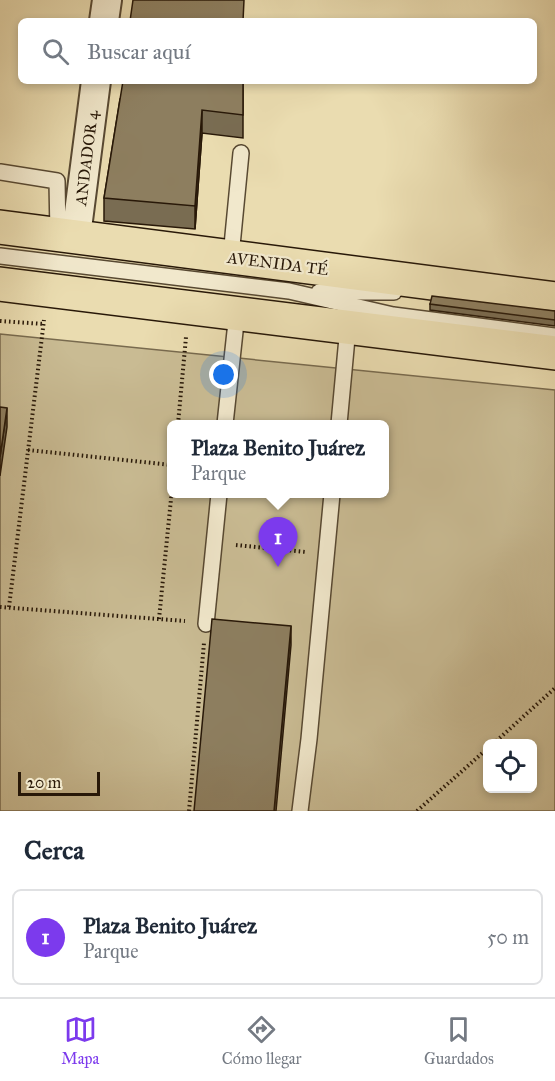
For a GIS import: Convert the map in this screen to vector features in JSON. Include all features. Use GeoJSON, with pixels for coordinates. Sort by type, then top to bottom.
{"type":"FeatureCollection","features":[{"type":"Feature","properties":{"kind":"main road","name":"AVENIDA TÉ"},"geometry":{"type":"LineString","coordinates":[[0,227],[555,299]]}},
{"type":"Feature","properties":{"kind":"main road"},"geometry":{"type":"LineString","coordinates":[[0,284],[555,353]]}},
{"type":"Feature","properties":{"kind":"street"},"geometry":{"type":"LineString","coordinates":[[104,18],[106,0]]}},
{"type":"Feature","properties":{"kind":"street","name":"ANDADOR 4"},"geometry":{"type":"LineString","coordinates":[[67,235],[95,84]]}},
{"type":"Feature","properties":{"kind":"lane"},"geometry":{"type":"LineString","coordinates":[[231,256],[241,153]]}},
{"type":"Feature","properties":{"kind":"lane"},"geometry":{"type":"LineString","coordinates":[[0,172],[57,181],[67,235]]}},
{"type":"Feature","properties":{"kind":"lane"},"geometry":{"type":"LineString","coordinates":[[0,256],[289,291],[393,315],[555,336]]}},
{"type":"Feature","properties":{"kind":"lane"},"geometry":{"type":"LineString","coordinates":[[289,291],[396,292],[555,313]]}},
{"type":"Feature","properties":{"kind":"lane"},"geometry":{"type":"LineString","coordinates":[[225,420],[237,313]]}},
{"type":"Feature","properties":{"kind":"lane"},"geometry":{"type":"LineString","coordinates":[[339,420],[348,327]]}},
{"type":"Feature","properties":{"kind":"lane"},"geometry":{"type":"LineString","coordinates":[[206,624],[219,498]]}},
{"type":"Feature","properties":{"kind":"lane"},"geometry":{"type":"LineString","coordinates":[[300,811],[332,498]]}},
{"type":"Feature","properties":{"kind":"path"},"geometry":{"type":"LineString","coordinates":[[178,420],[190,306]]}},
{"type":"Feature","properties":{"kind":"path"},"geometry":{"type":"LineString","coordinates":[[0,321],[44,324],[9,607]]}},
{"type":"Feature","properties":{"kind":"path"},"geometry":{"type":"LineString","coordinates":[[28,450],[167,465]]}},
{"type":"Feature","properties":{"kind":"path"},"geometry":{"type":"LineString","coordinates":[[159,619],[170,498]]}},
{"type":"Feature","properties":{"kind":"path"},"geometry":{"type":"LineString","coordinates":[[214,543],[326,554]]}},
{"type":"Feature","properties":{"kind":"path"},"geometry":{"type":"LineString","coordinates":[[0,607],[206,624],[189,811]]}},
{"type":"Feature","properties":{"kind":"path"},"geometry":{"type":"LineString","coordinates":[[499,739],[555,688]]}},
{"type":"Feature","properties":{"kind":"path"},"geometry":{"type":"LineString","coordinates":[[417,811],[483,752]]}},
{"type":"Feature","properties":{"kind":"shaded area"},"geometry":{"type":"Polygon","coordinates":[[[0,334],[555,390],[555,811],[0,811],[0,334]]]}},
{"type":"Feature","properties":{"kind":"building"},"geometry":{"type":"Polygon","coordinates":[[[133,0],[244,0],[243,18],[130,18],[133,0]]]}},
{"type":"Feature","properties":{"kind":"building"},"geometry":{"type":"Polygon","coordinates":[[[123,84],[243,84],[243,115],[202,110],[195,206],[104,198],[123,84]]]}},
{"type":"Feature","properties":{"kind":"building"},"geometry":{"type":"Polygon","coordinates":[[[432,296],[555,311],[555,320],[430,304],[432,296]]]}},
{"type":"Feature","properties":{"kind":"building"},"geometry":{"type":"Polygon","coordinates":[[[0,407],[7,408],[0,457],[0,407]]]}},
{"type":"Feature","properties":{"kind":"building"},"geometry":{"type":"Polygon","coordinates":[[[212,619],[291,626],[274,811],[194,811],[212,619]]]}},
{"type":"Feature","properties":{"kind":"place","name":"Plaza Benito Juárez"},"geometry":{"type":"Point","coordinates":[278,567]}}]}
